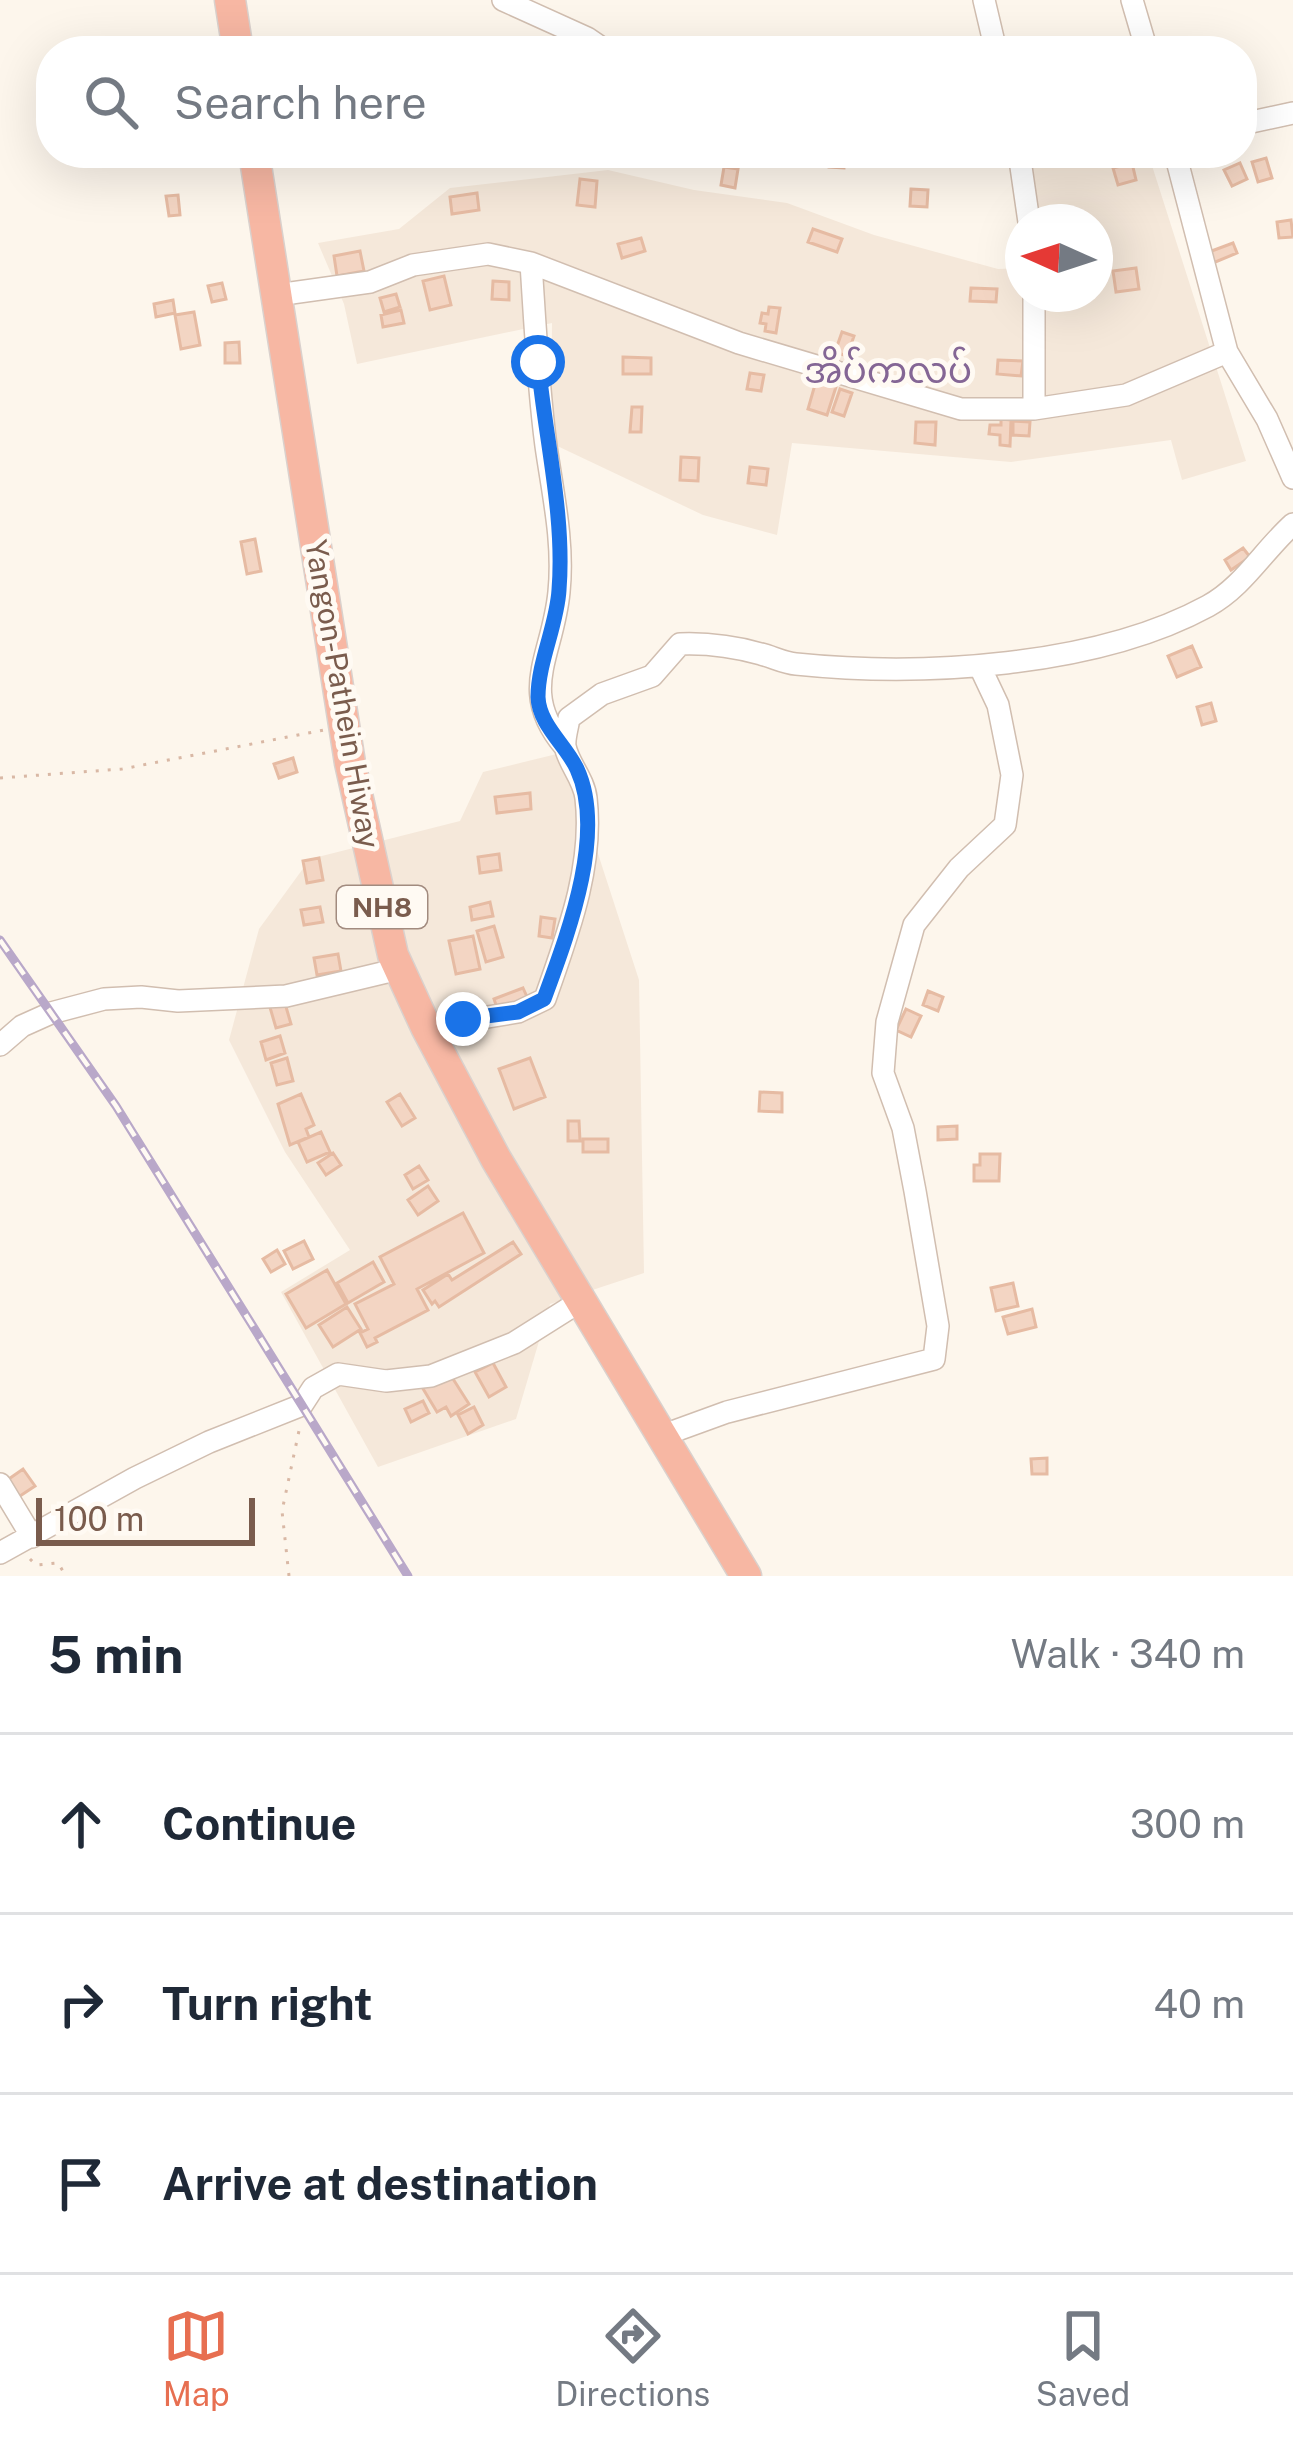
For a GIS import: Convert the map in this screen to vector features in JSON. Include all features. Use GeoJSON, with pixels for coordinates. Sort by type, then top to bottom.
{"type":"FeatureCollection","features":[{"type":"Feature","properties":{"kind":"highway"},"geometry":{"type":"LineString","coordinates":[[230,0],[236,36]]}},
{"type":"Feature","properties":{"kind":"highway","name":"Yangon-Pathein Hiway"},"geometry":{"type":"LineString","coordinates":[[256,168],[344,726],[399,969],[496,1159],[746,1576]]}},
{"type":"Feature","properties":{"kind":"street"},"geometry":{"type":"LineString","coordinates":[[503,0],[583,36]]}},
{"type":"Feature","properties":{"kind":"street"},"geometry":{"type":"LineString","coordinates":[[984,0],[992,36]]}},
{"type":"Feature","properties":{"kind":"street"},"geometry":{"type":"LineString","coordinates":[[1132,0],[1143,36]]}},
{"type":"Feature","properties":{"kind":"street"},"geometry":{"type":"LineString","coordinates":[[1257,121],[1293,113]]}},
{"type":"Feature","properties":{"kind":"street"},"geometry":{"type":"LineString","coordinates":[[1021,168],[1026,204]]}},
{"type":"Feature","properties":{"kind":"street"},"geometry":{"type":"LineString","coordinates":[[1179,168],[1227,352],[1267,419],[1293,478]]}},
{"type":"Feature","properties":{"kind":"street"},"geometry":{"type":"LineString","coordinates":[[277,295],[370,282],[413,265],[488,254],[531,262],[739,343],[961,409],[1034,409],[1126,395],[1227,352]]}},
{"type":"Feature","properties":{"kind":"street"},"geometry":{"type":"LineString","coordinates":[[425,1027],[518,1012],[544,999],[566,940],[584,868],[586,797],[578,771],[548,727],[538,699],[559,592],[559,521],[546,445],[531,262]]}},
{"type":"Feature","properties":{"kind":"street"},"geometry":{"type":"LineString","coordinates":[[1034,312],[1034,409]]}},
{"type":"Feature","properties":{"kind":"street"},"geometry":{"type":"LineString","coordinates":[[565,747],[569,718],[602,694],[652,676],[680,644],[757,652],[790,664],[893,672],[980,667],[1144,634],[1210,605],[1242,583],[1262,552],[1293,524]]}},
{"type":"Feature","properties":{"kind":"street"},"geometry":{"type":"LineString","coordinates":[[661,1436],[727,1412],[934,1359],[938,1326],[915,1191],[903,1127],[884,1073],[886,1022],[914,925],[959,868],[1005,825],[1012,775],[998,705],[980,667]]}},
{"type":"Feature","properties":{"kind":"street"},"geometry":{"type":"LineString","coordinates":[[0,1046],[22,1026],[104,999],[286,996],[399,969]]}},
{"type":"Feature","properties":{"kind":"street"},"geometry":{"type":"LineString","coordinates":[[0,1484],[16,1545],[154,1469],[297,1407],[314,1388],[338,1374],[386,1382],[431,1376],[514,1343],[579,1302]]}},
{"type":"Feature","properties":{"kind":"path"},"geometry":{"type":"LineString","coordinates":[[0,778],[122,770],[344,726]]}},
{"type":"Feature","properties":{"kind":"path"},"geometry":{"type":"LineString","coordinates":[[290,1576],[282,1511],[301,1418],[297,1407]]}},
{"type":"Feature","properties":{"kind":"path"},"geometry":{"type":"LineString","coordinates":[[16,1545],[36,1565],[58,1564],[66,1576]]}},
{"type":"Feature","properties":{"kind":"shaded area"},"geometry":{"type":"Polygon","coordinates":[[[1025,168],[1153,168],[1246,461],[1182,480],[1171,440],[1011,462],[792,443],[777,535],[703,515],[551,443],[552,323],[357,364],[344,304],[318,243],[399,229],[450,188],[608,170],[694,190],[787,203],[874,235],[1005,269],[1005,312],[1113,312],[1113,204],[1032,204],[1025,168]]]}},
{"type":"Feature","properties":{"kind":"shaded area"},"geometry":{"type":"Polygon","coordinates":[[[565,752],[639,980],[644,1273],[550,1304],[516,1419],[378,1467],[281,1292],[350,1250],[285,1152],[229,1040],[259,929],[310,859],[460,821],[483,772],[565,752]]]}},
{"type":"Feature","properties":{"kind":"building"},"geometry":{"type":"Polygon","coordinates":[[[1266,158],[1272,178],[1258,182],[1257,161],[1266,158]]]}},
{"type":"Feature","properties":{"kind":"building"},"geometry":{"type":"Polygon","coordinates":[[[724,168],[738,169],[735,188],[721,185],[724,168]]]}},
{"type":"Feature","properties":{"kind":"building"},"geometry":{"type":"Polygon","coordinates":[[[1113,168],[1133,168],[1136,180],[1118,185],[1113,168]]]}},
{"type":"Feature","properties":{"kind":"building"},"geometry":{"type":"Polygon","coordinates":[[[1242,168],[1247,179],[1232,186],[1224,170],[1242,168]]]}},
{"type":"Feature","properties":{"kind":"building"},"geometry":{"type":"Polygon","coordinates":[[[580,179],[597,181],[595,207],[577,205],[580,179]]]}},
{"type":"Feature","properties":{"kind":"building"},"geometry":{"type":"Polygon","coordinates":[[[911,189],[928,190],[927,207],[910,206],[911,189]]]}},
{"type":"Feature","properties":{"kind":"building"},"geometry":{"type":"Polygon","coordinates":[[[477,193],[479,210],[452,214],[450,197],[477,193]]]}},
{"type":"Feature","properties":{"kind":"building"},"geometry":{"type":"Polygon","coordinates":[[[178,195],[180,215],[169,216],[166,196],[178,195]]]}},
{"type":"Feature","properties":{"kind":"building"},"geometry":{"type":"Polygon","coordinates":[[[1291,220],[1293,237],[1279,238],[1277,222],[1291,220]]]}},
{"type":"Feature","properties":{"kind":"building"},"geometry":{"type":"Polygon","coordinates":[[[813,229],[842,239],[837,252],[808,242],[813,229]]]}},
{"type":"Feature","properties":{"kind":"building"},"geometry":{"type":"Polygon","coordinates":[[[641,238],[645,251],[622,258],[618,244],[641,238]]]}},
{"type":"Feature","properties":{"kind":"building"},"geometry":{"type":"Polygon","coordinates":[[[1233,243],[1237,253],[1213,263],[1209,252],[1233,243]]]}},
{"type":"Feature","properties":{"kind":"building"},"geometry":{"type":"Polygon","coordinates":[[[360,251],[364,271],[337,276],[334,256],[360,251]]]}},
{"type":"Feature","properties":{"kind":"building"},"geometry":{"type":"Polygon","coordinates":[[[1136,268],[1139,289],[1116,292],[1113,271],[1136,268]]]}},
{"type":"Feature","properties":{"kind":"building"},"geometry":{"type":"Polygon","coordinates":[[[444,276],[451,305],[430,310],[423,281],[444,276]]]}},
{"type":"Feature","properties":{"kind":"building"},"geometry":{"type":"Polygon","coordinates":[[[493,281],[509,282],[509,300],[492,299],[493,281]]]}},
{"type":"Feature","properties":{"kind":"building"},"geometry":{"type":"Polygon","coordinates":[[[222,283],[226,299],[212,302],[208,286],[222,283]]]}},
{"type":"Feature","properties":{"kind":"building"},"geometry":{"type":"Polygon","coordinates":[[[971,288],[997,289],[996,302],[970,301],[971,288]]]}},
{"type":"Feature","properties":{"kind":"building"},"geometry":{"type":"Polygon","coordinates":[[[396,294],[400,307],[384,312],[380,298],[396,294]]]}},
{"type":"Feature","properties":{"kind":"building"},"geometry":{"type":"Polygon","coordinates":[[[173,300],[175,313],[156,317],[154,304],[173,300]]]}},
{"type":"Feature","properties":{"kind":"building"},"geometry":{"type":"Polygon","coordinates":[[[769,307],[780,308],[776,333],[765,331],[766,324],[760,323],[769,307]]]}},
{"type":"Feature","properties":{"kind":"building"},"geometry":{"type":"Polygon","coordinates":[[[401,310],[404,323],[383,327],[381,315],[401,310]]]}},
{"type":"Feature","properties":{"kind":"building"},"geometry":{"type":"Polygon","coordinates":[[[194,312],[200,345],[181,349],[175,315],[194,312]]]}},
{"type":"Feature","properties":{"kind":"building"},"geometry":{"type":"Polygon","coordinates":[[[842,332],[854,336],[847,356],[835,352],[842,332]]]}},
{"type":"Feature","properties":{"kind":"building"},"geometry":{"type":"Polygon","coordinates":[[[239,342],[240,363],[225,363],[225,343],[239,342]]]}},
{"type":"Feature","properties":{"kind":"building"},"geometry":{"type":"Polygon","coordinates":[[[623,357],[651,358],[651,374],[623,374],[623,357]]]}},
{"type":"Feature","properties":{"kind":"building"},"geometry":{"type":"Polygon","coordinates":[[[998,360],[1023,361],[1021,376],[997,374],[998,360]]]}},
{"type":"Feature","properties":{"kind":"building"},"geometry":{"type":"Polygon","coordinates":[[[750,373],[764,375],[761,391],[747,389],[750,373]]]}},
{"type":"Feature","properties":{"kind":"building"},"geometry":{"type":"Polygon","coordinates":[[[816,381],[836,387],[827,415],[808,409],[816,381]]]}},
{"type":"Feature","properties":{"kind":"building"},"geometry":{"type":"Polygon","coordinates":[[[840,389],[852,393],[844,416],[832,412],[840,389]]]}},
{"type":"Feature","properties":{"kind":"building"},"geometry":{"type":"Polygon","coordinates":[[[632,407],[642,407],[641,432],[630,432],[632,407]]]}},
{"type":"Feature","properties":{"kind":"building"},"geometry":{"type":"Polygon","coordinates":[[[1001,419],[1011,420],[1010,446],[1000,445],[1000,435],[989,434],[990,425],[1001,425],[1001,419]]]}},
{"type":"Feature","properties":{"kind":"building"},"geometry":{"type":"Polygon","coordinates":[[[1013,421],[1030,422],[1029,436],[1013,435],[1013,421]]]}},
{"type":"Feature","properties":{"kind":"building"},"geometry":{"type":"Polygon","coordinates":[[[916,422],[936,422],[935,445],[915,443],[916,422]]]}},
{"type":"Feature","properties":{"kind":"building"},"geometry":{"type":"Polygon","coordinates":[[[681,457],[699,458],[698,481],[680,480],[681,457]]]}},
{"type":"Feature","properties":{"kind":"building"},"geometry":{"type":"Polygon","coordinates":[[[750,467],[768,469],[766,485],[748,483],[750,467]]]}},
{"type":"Feature","properties":{"kind":"building"},"geometry":{"type":"Polygon","coordinates":[[[255,539],[261,571],[247,574],[241,542],[255,539]]]}},
{"type":"Feature","properties":{"kind":"building"},"geometry":{"type":"Polygon","coordinates":[[[1243,548],[1250,557],[1231,570],[1225,560],[1243,548]]]}},
{"type":"Feature","properties":{"kind":"building"},"geometry":{"type":"Polygon","coordinates":[[[1192,646],[1201,667],[1177,677],[1168,656],[1192,646]]]}},
{"type":"Feature","properties":{"kind":"building"},"geometry":{"type":"Polygon","coordinates":[[[1211,703],[1216,721],[1202,725],[1197,707],[1211,703]]]}},
{"type":"Feature","properties":{"kind":"building"},"geometry":{"type":"Polygon","coordinates":[[[293,758],[297,772],[279,778],[274,764],[293,758]]]}},
{"type":"Feature","properties":{"kind":"building"},"geometry":{"type":"Polygon","coordinates":[[[530,793],[531,809],[497,813],[495,797],[530,793]]]}},
{"type":"Feature","properties":{"kind":"building"},"geometry":{"type":"Polygon","coordinates":[[[499,854],[501,870],[480,873],[478,857],[499,854]]]}},
{"type":"Feature","properties":{"kind":"building"},"geometry":{"type":"Polygon","coordinates":[[[319,858],[323,880],[307,883],[303,861],[319,858]]]}},
{"type":"Feature","properties":{"kind":"building"},"geometry":{"type":"Polygon","coordinates":[[[490,902],[493,916],[472,920],[470,907],[490,902]]]}},
{"type":"Feature","properties":{"kind":"building"},"geometry":{"type":"Polygon","coordinates":[[[320,907],[323,922],[304,925],[301,910],[320,907]]]}},
{"type":"Feature","properties":{"kind":"building"},"geometry":{"type":"Polygon","coordinates":[[[541,917],[555,919],[552,938],[539,936],[541,917]]]}},
{"type":"Feature","properties":{"kind":"building"},"geometry":{"type":"Polygon","coordinates":[[[494,926],[503,957],[486,962],[477,931],[494,926]]]}},
{"type":"Feature","properties":{"kind":"building"},"geometry":{"type":"Polygon","coordinates":[[[473,936],[480,969],[456,974],[449,941],[473,936]]]}},
{"type":"Feature","properties":{"kind":"building"},"geometry":{"type":"Polygon","coordinates":[[[338,954],[341,971],[317,975],[314,958],[338,954]]]}},
{"type":"Feature","properties":{"kind":"building"},"geometry":{"type":"Polygon","coordinates":[[[523,988],[528,999],[498,1011],[494,999],[523,988]]]}},
{"type":"Feature","properties":{"kind":"building"},"geometry":{"type":"Polygon","coordinates":[[[928,991],[943,997],[938,1011],[923,1005],[928,991]]]}},
{"type":"Feature","properties":{"kind":"building"},"geometry":{"type":"Polygon","coordinates":[[[284,1000],[291,1024],[276,1028],[269,1004],[284,1000]]]}},
{"type":"Feature","properties":{"kind":"building"},"geometry":{"type":"Polygon","coordinates":[[[906,1009],[921,1016],[911,1037],[896,1030],[906,1009]]]}},
{"type":"Feature","properties":{"kind":"building"},"geometry":{"type":"Polygon","coordinates":[[[280,1036],[285,1053],[266,1060],[261,1042],[280,1036]]]}},
{"type":"Feature","properties":{"kind":"building"},"geometry":{"type":"Polygon","coordinates":[[[287,1058],[293,1081],[277,1085],[271,1063],[287,1058]]]}},
{"type":"Feature","properties":{"kind":"building"},"geometry":{"type":"Polygon","coordinates":[[[530,1058],[545,1097],[514,1109],[499,1069],[530,1058]]]}},
{"type":"Feature","properties":{"kind":"building"},"geometry":{"type":"Polygon","coordinates":[[[760,1092],[782,1093],[782,1112],[759,1111],[760,1092]]]}},
{"type":"Feature","properties":{"kind":"building"},"geometry":{"type":"Polygon","coordinates":[[[301,1094],[314,1125],[306,1129],[309,1137],[290,1145],[278,1104],[301,1094]]]}},
{"type":"Feature","properties":{"kind":"building"},"geometry":{"type":"Polygon","coordinates":[[[400,1094],[415,1118],[402,1126],[387,1102],[400,1094]]]}},
{"type":"Feature","properties":{"kind":"building"},"geometry":{"type":"Polygon","coordinates":[[[568,1121],[579,1121],[580,1141],[568,1141],[568,1121]]]}},
{"type":"Feature","properties":{"kind":"building"},"geometry":{"type":"Polygon","coordinates":[[[957,1126],[957,1139],[938,1140],[938,1127],[957,1126]]]}},
{"type":"Feature","properties":{"kind":"building"},"geometry":{"type":"Polygon","coordinates":[[[321,1132],[330,1152],[307,1162],[298,1142],[321,1132]]]}},
{"type":"Feature","properties":{"kind":"building"},"geometry":{"type":"Polygon","coordinates":[[[583,1139],[608,1139],[608,1152],[583,1152],[583,1139]]]}},
{"type":"Feature","properties":{"kind":"building"},"geometry":{"type":"Polygon","coordinates":[[[333,1153],[341,1165],[326,1175],[318,1163],[333,1153]]]}},
{"type":"Feature","properties":{"kind":"building"},"geometry":{"type":"Polygon","coordinates":[[[980,1154],[1000,1154],[999,1181],[974,1181],[980,1154]]]}},
{"type":"Feature","properties":{"kind":"building"},"geometry":{"type":"Polygon","coordinates":[[[419,1166],[428,1180],[413,1189],[405,1175],[419,1166]]]}},
{"type":"Feature","properties":{"kind":"building"},"geometry":{"type":"Polygon","coordinates":[[[428,1186],[438,1201],[418,1215],[408,1200],[428,1186]]]}},
{"type":"Feature","properties":{"kind":"building"},"geometry":{"type":"Polygon","coordinates":[[[463,1213],[484,1253],[417,1289],[428,1310],[367,1347],[360,1333],[368,1329],[355,1304],[394,1284],[380,1257],[463,1213]]]}},
{"type":"Feature","properties":{"kind":"building"},"geometry":{"type":"Polygon","coordinates":[[[304,1241],[313,1259],[293,1269],[284,1251],[304,1241]]]}},
{"type":"Feature","properties":{"kind":"building"},"geometry":{"type":"Polygon","coordinates":[[[513,1242],[521,1254],[439,1307],[435,1301],[432,1304],[423,1290],[448,1274],[452,1280],[513,1242]]]}},
{"type":"Feature","properties":{"kind":"building"},"geometry":{"type":"Polygon","coordinates":[[[277,1250],[285,1264],[271,1272],[263,1259],[277,1250]]]}},
{"type":"Feature","properties":{"kind":"building"},"geometry":{"type":"Polygon","coordinates":[[[373,1262],[384,1282],[348,1303],[337,1283],[373,1262]]]}},
{"type":"Feature","properties":{"kind":"building"},"geometry":{"type":"Polygon","coordinates":[[[327,1270],[346,1304],[306,1328],[286,1294],[327,1270]]]}},
{"type":"Feature","properties":{"kind":"building"},"geometry":{"type":"Polygon","coordinates":[[[1013,1283],[1018,1306],[996,1311],[991,1288],[1013,1283]]]}},
{"type":"Feature","properties":{"kind":"building"},"geometry":{"type":"Polygon","coordinates":[[[347,1307],[361,1329],[333,1347],[319,1325],[347,1307]]]}},
{"type":"Feature","properties":{"kind":"building"},"geometry":{"type":"Polygon","coordinates":[[[1032,1309],[1036,1327],[1008,1334],[1003,1317],[1032,1309]]]}},
{"type":"Feature","properties":{"kind":"building"},"geometry":{"type":"Polygon","coordinates":[[[493,1363],[506,1387],[489,1397],[475,1372],[493,1363]]]}},
{"type":"Feature","properties":{"kind":"building"},"geometry":{"type":"Polygon","coordinates":[[[448,1371],[469,1404],[451,1416],[446,1407],[437,1412],[422,1387],[448,1371]]]}},
{"type":"Feature","properties":{"kind":"building"},"geometry":{"type":"Polygon","coordinates":[[[423,1401],[429,1413],[411,1422],[405,1409],[423,1401]]]}},
{"type":"Feature","properties":{"kind":"building"},"geometry":{"type":"Polygon","coordinates":[[[474,1407],[483,1425],[468,1434],[458,1415],[474,1407]]]}},
{"type":"Feature","properties":{"kind":"building"},"geometry":{"type":"Polygon","coordinates":[[[1047,1458],[1047,1474],[1032,1474],[1031,1459],[1047,1458]]]}},
{"type":"Feature","properties":{"kind":"building"},"geometry":{"type":"Polygon","coordinates":[[[23,1469],[35,1486],[17,1498],[6,1481],[23,1469]]]}},
{"type":"Feature","properties":{"kind":"railway"},"geometry":{"type":"LineString","coordinates":[[0,940],[116,1106],[408,1576]]}},
{"type":"Feature","properties":{"kind":"district","name":"အိပ်ကလပ်"},"geometry":{"type":"Point","coordinates":[888,370]}},
{"type":"Feature","properties":{"kind":"route"},"geometry":{"type":"LineString","coordinates":[[463,1019],[518,1012],[544,999],[566,940],[584,868],[586,797],[578,771],[548,727],[538,699],[559,592],[559,521],[538,362]]}}]}
